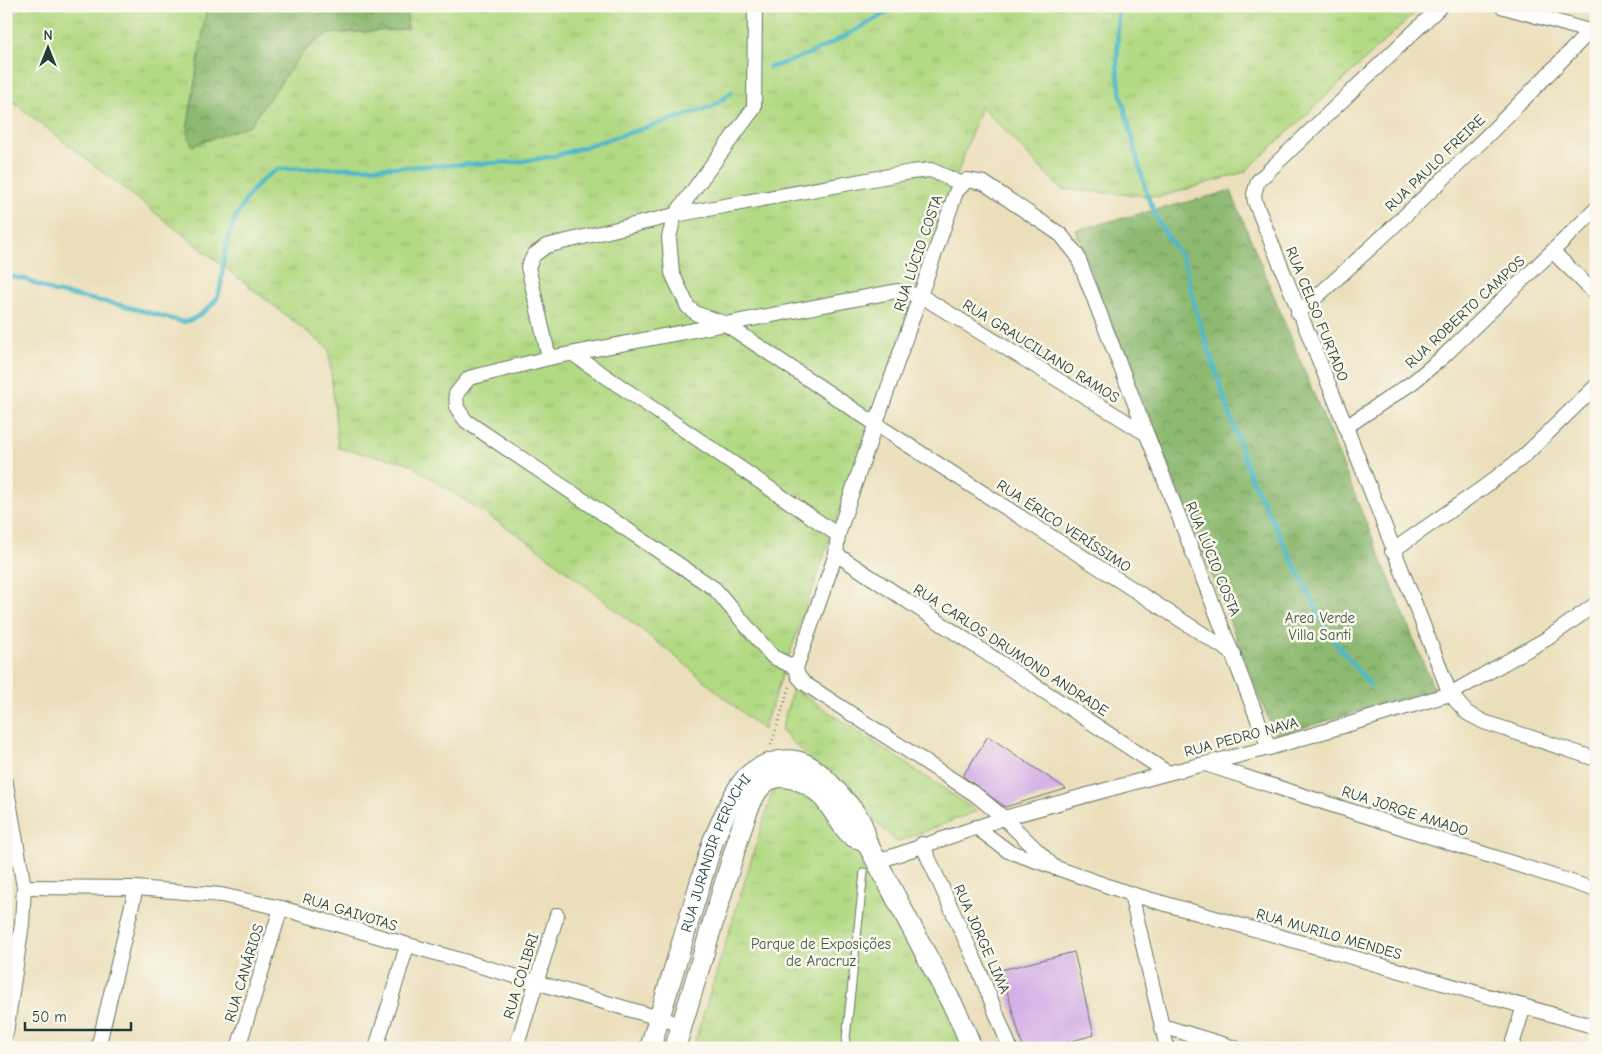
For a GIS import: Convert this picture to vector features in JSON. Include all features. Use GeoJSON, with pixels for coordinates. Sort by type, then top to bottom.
{"type":"FeatureCollection","features":[{"type":"Feature","properties":{"kind":"street"},"geometry":{"type":"LineString","coordinates":[[724,323],[697,314],[688,307],[672,273],[669,237],[675,215],[754,108],[755,6]]}},
{"type":"Feature","properties":{"kind":"street","name":"RUA CELSO FURTADO"},"geometry":{"type":"LineString","coordinates":[[1442,6],[1258,181],[1255,188],[1255,202],[1298,313],[1346,427],[1392,550],[1450,694],[1467,713],[1484,722],[1596,759]]}},
{"type":"Feature","properties":{"kind":"street"},"geometry":{"type":"LineString","coordinates":[[1501,6],[1593,32]]}},
{"type":"Feature","properties":{"kind":"street","name":"RUA PAULO FREIRE"},"geometry":{"type":"LineString","coordinates":[[1298,313],[1358,261],[1593,32]]}},
{"type":"Feature","properties":{"kind":"street"},"geometry":{"type":"LineString","coordinates":[[549,358],[528,267],[534,255],[546,246],[675,215],[911,172],[931,170],[962,184]]}},
{"type":"Feature","properties":{"kind":"street","name":"RUA LÚCIO COSTA"},"geometry":{"type":"LineString","coordinates":[[796,668],[836,554],[838,535],[956,192],[967,180],[984,183],[1061,235],[1071,245],[1082,266],[1145,433],[1234,654],[1269,748]]}},
{"type":"Feature","properties":{"kind":"street","name":"RUA ROBERTO CAMPOS"},"geometry":{"type":"LineString","coordinates":[[1346,427],[1413,382],[1444,356],[1596,209]]}},
{"type":"Feature","properties":{"kind":"street"},"geometry":{"type":"LineString","coordinates":[[1553,252],[1596,294]]}},
{"type":"Feature","properties":{"kind":"street"},"geometry":{"type":"LineString","coordinates":[[921,296],[897,291],[549,358],[469,378],[456,394],[458,408],[466,421],[715,589],[773,657],[796,668],[798,676],[804,682],[976,795],[1004,818]]}},
{"type":"Feature","properties":{"kind":"street","name":"RUA GRAUCILIANO RAMOS"},"geometry":{"type":"LineString","coordinates":[[921,296],[1145,433]]}},
{"type":"Feature","properties":{"kind":"street","name":"RUA ÉRICO VERÍSSIMO"},"geometry":{"type":"LineString","coordinates":[[724,323],[877,425],[1234,654]]}},
{"type":"Feature","properties":{"kind":"street"},"geometry":{"type":"LineString","coordinates":[[573,354],[838,535]]}},
{"type":"Feature","properties":{"kind":"street"},"geometry":{"type":"LineString","coordinates":[[1392,550],[1484,487],[1522,458],[1596,386]]}},
{"type":"Feature","properties":{"kind":"street","name":"RUA CARLOS DRUMOND ANDRADE"},"geometry":{"type":"LineString","coordinates":[[836,554],[1168,772]]}},
{"type":"Feature","properties":{"kind":"street","name":"RUA PEDRO NAVA"},"geometry":{"type":"LineString","coordinates":[[870,867],[922,844],[1004,818],[1168,772],[1269,748],[1450,694],[1548,638],[1596,604]]}},
{"type":"Feature","properties":{"kind":"street","name":"RUA JURANDIR PERUCHI"},"geometry":{"type":"LineString","coordinates":[[650,1048],[713,841],[742,783],[749,775],[765,765],[792,761],[807,765],[827,781],[843,811]]}},
{"type":"Feature","properties":{"kind":"street","name":"RUA JORGE AMADO"},"geometry":{"type":"LineString","coordinates":[[1204,763],[1596,890]]}},
{"type":"Feature","properties":{"kind":"street","name":"RUA JURANDIR PERUCHI"},"geometry":{"type":"LineString","coordinates":[[676,1048],[743,824],[758,790],[771,779],[785,776],[794,778],[818,792],[843,811]]}},
{"type":"Feature","properties":{"kind":"street"},"geometry":{"type":"LineString","coordinates":[[6,784],[24,887],[22,924],[6,1033]]}},
{"type":"Feature","properties":{"kind":"street"},"geometry":{"type":"LineString","coordinates":[[843,811],[863,824],[870,867],[959,1017],[972,1048]]}},
{"type":"Feature","properties":{"kind":"street","name":"RUA MURILO MENDES"},"geometry":{"type":"LineString","coordinates":[[1004,818],[1056,868]]}},
{"type":"Feature","properties":{"kind":"street","name":"RUA MURILO MENDES"},"geometry":{"type":"LineString","coordinates":[[976,827],[1008,851],[1131,894],[1596,1027]]}},
{"type":"Feature","properties":{"kind":"street","name":"RUA JORGE LIMA"},"geometry":{"type":"LineString","coordinates":[[922,844],[977,965],[1010,1048]]}},
{"type":"Feature","properties":{"kind":"street","name":"RUA GAIVOTAS"},"geometry":{"type":"LineString","coordinates":[[24,887],[136,888],[221,895],[281,908],[682,1025]]}},
{"type":"Feature","properties":{"kind":"street"},"geometry":{"type":"LineString","coordinates":[[98,1048],[136,888]]}},
{"type":"Feature","properties":{"kind":"street"},"geometry":{"type":"LineString","coordinates":[[1131,894],[1167,1048]]}},
{"type":"Feature","properties":{"kind":"street","name":"RUA CANÁRIOS"},"geometry":{"type":"LineString","coordinates":[[238,1048],[281,908]]}},
{"type":"Feature","properties":{"kind":"street","name":"RUA COLIBRI"},"geometry":{"type":"LineString","coordinates":[[516,1048],[557,915]]}},
{"type":"Feature","properties":{"kind":"street"},"geometry":{"type":"LineString","coordinates":[[376,1048],[407,946]]}},
{"type":"Feature","properties":{"kind":"street"},"geometry":{"type":"LineString","coordinates":[[1511,1048],[1524,1006]]}},
{"type":"Feature","properties":{"kind":"street"},"geometry":{"type":"LineString","coordinates":[[1162,1026],[1235,1048]]}},
{"type":"Feature","properties":{"kind":"lane"},"geometry":{"type":"LineString","coordinates":[[845,1048],[870,867]]}},
{"type":"Feature","properties":{"kind":"path"},"geometry":{"type":"LineString","coordinates":[[765,765],[796,668]]}},
{"type":"Feature","properties":{"kind":"green space"},"geometry":{"type":"Polygon","coordinates":[[[27,6],[207,6],[187,131],[250,124],[303,52],[327,34],[408,29],[406,6],[1422,6],[1245,172],[1160,197],[1061,189],[981,106],[763,730],[675,656],[532,544],[406,462],[338,448],[329,349],[6,96],[6,19],[27,6]]]}},
{"type":"Feature","properties":{"kind":"green space"},"geometry":{"type":"Polygon","coordinates":[[[207,6],[406,6],[408,29],[326,34],[303,52],[250,125],[192,146],[187,131],[207,6]]]}},
{"type":"Feature","properties":{"kind":"green space","name":"Area Verde Villa Santi"},"geometry":{"type":"Polygon","coordinates":[[[1231,191],[1434,689],[1275,736],[1075,230],[1231,191]]]}},
{"type":"Feature","properties":{"kind":"green space"},"geometry":{"type":"Polygon","coordinates":[[[793,688],[977,811],[897,842],[781,731],[793,688]]]}},
{"type":"Feature","properties":{"kind":"green space","name":"Parque de Exposições de Aracruz"},"geometry":{"type":"Polygon","coordinates":[[[797,777],[871,855],[971,1048],[693,1048],[772,793],[779,782],[797,777]]]}},
{"type":"Feature","properties":{"kind":"building"},"geometry":{"type":"Polygon","coordinates":[[[988,736],[1066,789],[1005,807],[963,776],[988,736]]]}},
{"type":"Feature","properties":{"kind":"building"},"geometry":{"type":"Polygon","coordinates":[[[1074,952],[1094,1035],[1047,1048],[1023,1048],[1001,970],[1074,952]]]}},
{"type":"Feature","properties":{"kind":"waterway"},"geometry":{"type":"LineString","coordinates":[[769,67],[818,50],[898,6]]}},
{"type":"Feature","properties":{"kind":"waterway"},"geometry":{"type":"LineString","coordinates":[[1118,6],[1117,67],[1121,95],[1147,195],[1159,223],[1182,258],[1186,268],[1196,311],[1250,476],[1324,624],[1335,642],[1370,685]]}},
{"type":"Feature","properties":{"kind":"waterway"},"geometry":{"type":"LineString","coordinates":[[6,276],[25,279],[54,292],[121,305],[183,322],[187,321],[202,313],[217,298],[228,241],[237,216],[250,193],[259,183],[279,169],[405,167],[517,162],[555,156],[712,107],[732,92]]}}]}
